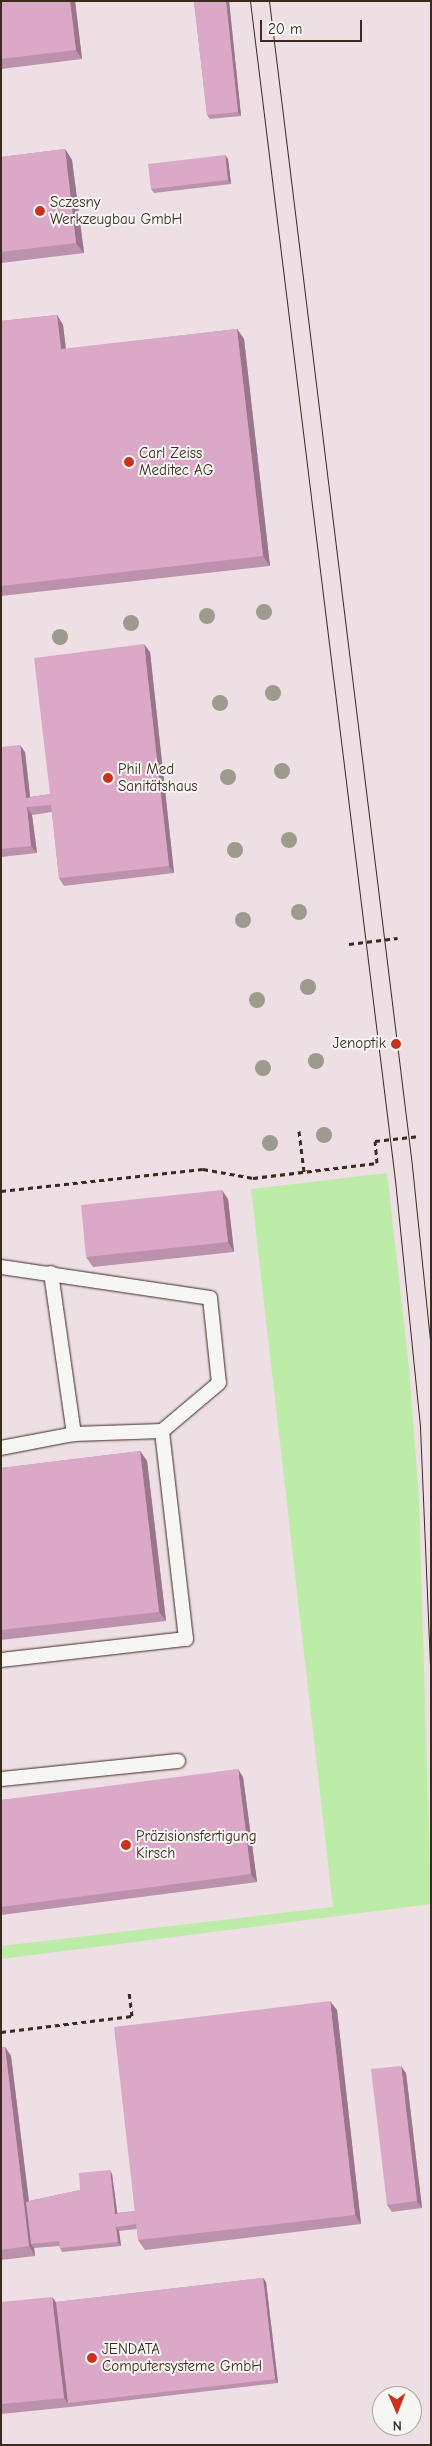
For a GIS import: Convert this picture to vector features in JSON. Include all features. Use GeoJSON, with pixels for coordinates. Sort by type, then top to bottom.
{"type":"FeatureCollection","features":[{"type":"Feature","properties":{"kind":"lane"},"geometry":{"type":"LineString","coordinates":[[1,1267],[210,1298],[219,1383],[162,1431],[74,1434],[1,1448]]}},
{"type":"Feature","properties":{"kind":"lane"},"geometry":{"type":"LineString","coordinates":[[51,1273],[74,1434]]}},
{"type":"Feature","properties":{"kind":"lane"},"geometry":{"type":"LineString","coordinates":[[1,1660],[186,1639],[162,1431]]}},
{"type":"Feature","properties":{"kind":"lane"},"geometry":{"type":"LineString","coordinates":[[1,1779],[178,1761]]}},
{"type":"Feature","properties":{"kind":"path"},"geometry":{"type":"LineString","coordinates":[[349,944],[398,938]]}},
{"type":"Feature","properties":{"kind":"path"},"geometry":{"type":"LineString","coordinates":[[299,1131],[304,1172]]}},
{"type":"Feature","properties":{"kind":"path"},"geometry":{"type":"LineString","coordinates":[[1,1191],[203,1169],[252,1178],[377,1163],[375,1141],[420,1136]]}},
{"type":"Feature","properties":{"kind":"path"},"geometry":{"type":"LineString","coordinates":[[1,2032],[132,2016],[129,1990]]}},
{"type":"Feature","properties":{"kind":"shaded area"},"geometry":{"type":"Polygon","coordinates":[[[1,1],[431,1],[431,2445],[1,2445],[1,1]]]}},
{"type":"Feature","properties":{"kind":"green space"},"geometry":{"type":"Polygon","coordinates":[[[387,1173],[409,1367],[419,1501],[431,1904],[1,1959],[1,1946],[333,1907],[251,1189],[387,1173]]]}},
{"type":"Feature","properties":{"kind":"building"},"geometry":{"type":"Polygon","coordinates":[[[1,1],[70,1],[76,50],[1,59],[1,1]]]}},
{"type":"Feature","properties":{"kind":"building"},"geometry":{"type":"Polygon","coordinates":[[[194,1],[226,1],[238,112],[207,115],[194,1]]]}},
{"type":"Feature","properties":{"kind":"building","name":"Sczesny Werkzeugbau GmbH"},"geometry":{"type":"Polygon","coordinates":[[[65,149],[76,243],[1,252],[1,157],[65,149]]]}},
{"type":"Feature","properties":{"kind":"building"},"geometry":{"type":"Polygon","coordinates":[[[225,155],[228,180],[151,189],[148,164],[225,155]]]}},
{"type":"Feature","properties":{"kind":"building","name":"Carl Zeiss Meditec AG"},"geometry":{"type":"Polygon","coordinates":[[[57,315],[61,349],[237,329],[263,556],[1,586],[1,321],[57,315]]]}},
{"type":"Feature","properties":{"kind":"building","name":"Phil Med Sanitätshaus"},"geometry":{"type":"Polygon","coordinates":[[[144,644],[169,866],[59,878],[51,805],[27,807],[31,846],[1,849],[1,747],[20,745],[26,798],[50,794],[34,658],[144,644]]]}},
{"type":"Feature","properties":{"kind":"building"},"geometry":{"type":"Polygon","coordinates":[[[222,1190],[228,1242],[86,1257],[81,1205],[222,1190]]]}},
{"type":"Feature","properties":{"kind":"building"},"geometry":{"type":"Polygon","coordinates":[[[140,1451],[159,1612],[1,1630],[1,1468],[140,1451]]]}},
{"type":"Feature","properties":{"kind":"building","name":"Präzisionsfertigung Kirsch"},"geometry":{"type":"Polygon","coordinates":[[[238,1769],[251,1874],[1,1907],[1,1800],[238,1769]]]}},
{"type":"Feature","properties":{"kind":"building"},"geometry":{"type":"Polygon","coordinates":[[[330,2001],[355,2215],[138,2240],[114,2027],[330,2001]]]}},
{"type":"Feature","properties":{"kind":"building"},"geometry":{"type":"Polygon","coordinates":[[[5,2047],[29,2246],[1,2250],[1,2048],[5,2047]]]}},
{"type":"Feature","properties":{"kind":"building"},"geometry":{"type":"Polygon","coordinates":[[[401,2066],[417,2201],[387,2205],[371,2069],[401,2066]]]}},
{"type":"Feature","properties":{"kind":"building"},"geometry":{"type":"Polygon","coordinates":[[[110,2170],[115,2214],[135,2211],[136,2224],[116,2227],[118,2242],[60,2248],[59,2241],[31,2244],[26,2202],[80,2190],[79,2173],[110,2170]]]}},
{"type":"Feature","properties":{"kind":"building"},"geometry":{"type":"Polygon","coordinates":[[[263,2278],[275,2379],[68,2403],[56,2302],[263,2278]]]}},
{"type":"Feature","properties":{"kind":"building"},"geometry":{"type":"Polygon","coordinates":[[[52,2297],[64,2398],[1,2404],[1,2302],[52,2297]]]}},
{"type":"Feature","properties":{"kind":"tram line"},"geometry":{"type":"LineString","coordinates":[[250,1],[395,1180],[420,1427],[431,1687]]}},
{"type":"Feature","properties":{"kind":"tram line"},"geometry":{"type":"LineString","coordinates":[[269,1],[412,1166],[431,1351]]}},
{"type":"Feature","properties":{"kind":"place","name":"Sczesny Werkzeugbau GmbH"},"geometry":{"type":"Point","coordinates":[40,211]}},
{"type":"Feature","properties":{"kind":"place","name":"Carl Zeiss Meditec AG"},"geometry":{"type":"Point","coordinates":[129,462]}},
{"type":"Feature","properties":{"kind":"place","name":"Phil Med Sanitätshaus"},"geometry":{"type":"Point","coordinates":[108,778]}},
{"type":"Feature","properties":{"kind":"place","name":"Jenoptik"},"geometry":{"type":"Point","coordinates":[396,1044]}},
{"type":"Feature","properties":{"kind":"place","name":"Präzisionsfertigung Kirsch"},"geometry":{"type":"Point","coordinates":[126,1845]}},
{"type":"Feature","properties":{"kind":"place","name":"JENDATA Computersysteme GmbH"},"geometry":{"type":"Point","coordinates":[92,2358]}}]}
